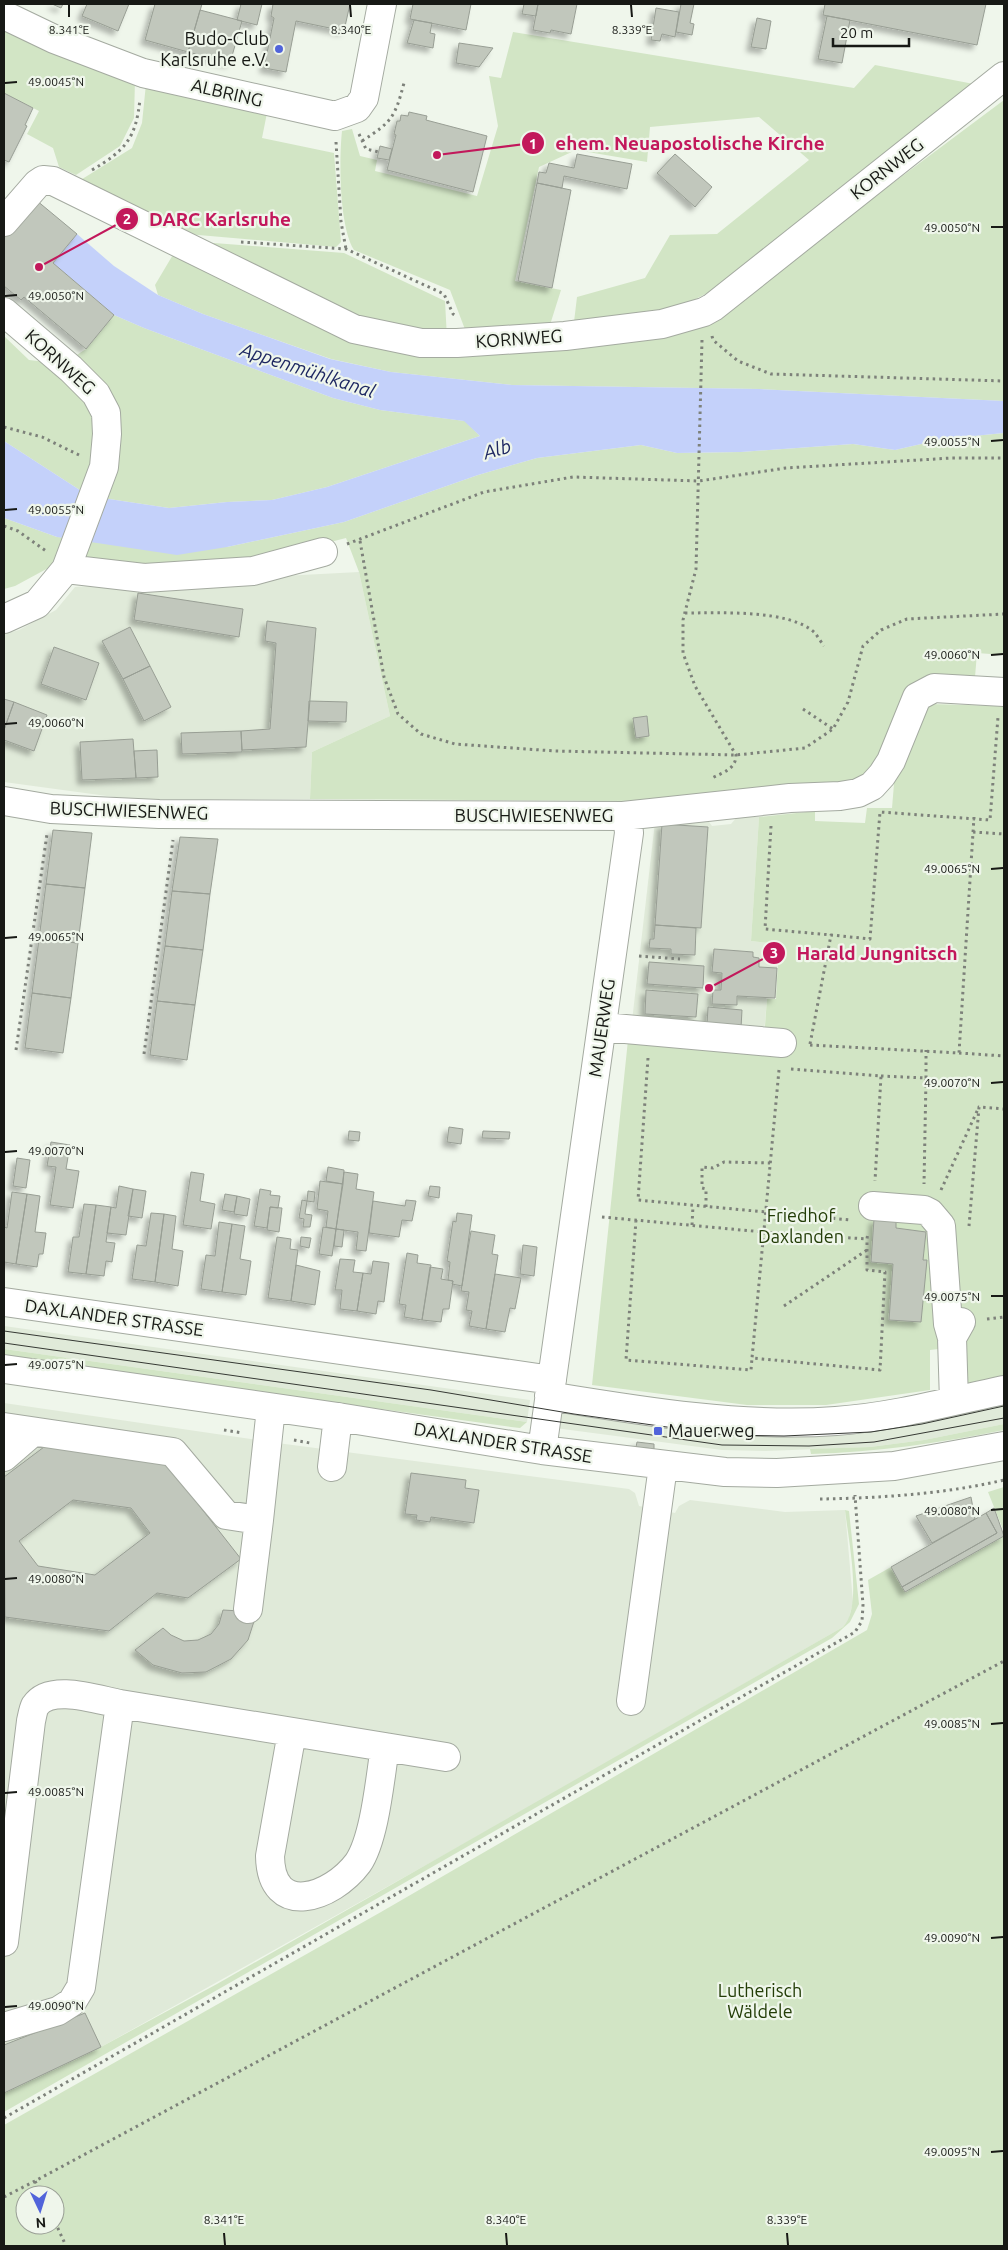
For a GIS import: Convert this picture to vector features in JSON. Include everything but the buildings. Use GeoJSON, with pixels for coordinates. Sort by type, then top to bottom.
{"type":"FeatureCollection","features":[{"type":"Feature","properties":{"kind":"street"},"geometry":{"type":"LineString","coordinates":[[345,122],[364,98],[382,4]]}},
{"type":"Feature","properties":{"kind":"street","name":"ALBRING"},"geometry":{"type":"LineString","coordinates":[[4,15],[54,39],[143,73],[345,122]]}},
{"type":"Feature","properties":{"kind":"street","name":"KORNWEG"},"geometry":{"type":"LineString","coordinates":[[7,218],[37,184],[44,180],[53,180],[354,329],[421,342],[457,343],[566,336],[662,324],[704,312],[1004,76]]}},
{"type":"Feature","properties":{"kind":"street","name":"KORNWEG"},"geometry":{"type":"LineString","coordinates":[[4,312],[71,369],[96,394],[106,413],[107,434],[102,475],[69,560],[37,604],[4,618]]}},
{"type":"Feature","properties":{"kind":"street"},"geometry":{"type":"LineString","coordinates":[[69,560],[144,578],[253,571],[323,552]]}},
{"type":"Feature","properties":{"kind":"street","name":"BUSCHWIESENWEG"},"geometry":{"type":"LineString","coordinates":[[4,801],[51,809],[107,813],[623,816],[790,798],[840,796],[858,794],[872,786],[882,776],[891,761],[917,696],[934,688],[1002,692]]}},
{"type":"Feature","properties":{"kind":"street","name":"MAUERWEG"},"geometry":{"type":"LineString","coordinates":[[542,1450],[630,833],[628,823],[623,816]]}},
{"type":"Feature","properties":{"kind":"street"},"geometry":{"type":"LineString","coordinates":[[603,1027],[780,1056]]}},
{"type":"Feature","properties":{"kind":"street"},"geometry":{"type":"LineString","coordinates":[[867,1219],[927,1212],[941,1226],[948,1324],[957,1329],[954,1401]]}},
{"type":"Feature","properties":{"kind":"street","name":"DAXLANDER STRASSE"},"geometry":{"type":"LineString","coordinates":[[4,1302],[551,1388],[736,1421],[835,1421],[898,1414],[1004,1390]]}},
{"type":"Feature","properties":{"kind":"street","name":"DAXLANDER STRASSE"},"geometry":{"type":"LineString","coordinates":[[4,1369],[338,1417],[542,1450],[725,1472],[778,1473],[853,1470],[894,1466],[1004,1446]]}},
{"type":"Feature","properties":{"kind":"street"},"geometry":{"type":"LineString","coordinates":[[248,1609],[271,1408]]}},
{"type":"Feature","properties":{"kind":"street"},"geometry":{"type":"LineString","coordinates":[[332,1467],[338,1417]]}},
{"type":"Feature","properties":{"kind":"street"},"geometry":{"type":"LineString","coordinates":[[4,1427],[173,1452],[226,1515],[259,1520]]}},
{"type":"Feature","properties":{"kind":"street"},"geometry":{"type":"LineString","coordinates":[[4,1456],[33,1432]]}},
{"type":"Feature","properties":{"kind":"street"},"geometry":{"type":"LineString","coordinates":[[631,1701],[663,1466]]}},
{"type":"Feature","properties":{"kind":"street"},"geometry":{"type":"LineString","coordinates":[[4,1942],[30,1722],[35,1707],[45,1697],[60,1693],[446,1757]]}},
{"type":"Feature","properties":{"kind":"street"},"geometry":{"type":"LineString","coordinates":[[4,2027],[58,2011],[72,2002],[81,1987],[120,1704]]}},
{"type":"Feature","properties":{"kind":"street"},"geometry":{"type":"LineString","coordinates":[[292,1732],[270,1856],[270,1871],[278,1888],[294,1896],[316,1895],[339,1882],[358,1862],[370,1832],[385,1747]]}},
{"type":"Feature","properties":{"kind":"path"},"geometry":{"type":"LineString","coordinates":[[66,185],[110,158],[129,140],[138,122],[143,73]]}},
{"type":"Feature","properties":{"kind":"path"},"geometry":{"type":"LineString","coordinates":[[362,141],[382,128],[397,111],[404,83]]}},
{"type":"Feature","properties":{"kind":"path"},"geometry":{"type":"LineString","coordinates":[[345,122],[362,141],[366,149],[379,152]]}},
{"type":"Feature","properties":{"kind":"path"},"geometry":{"type":"LineString","coordinates":[[345,122],[341,222],[346,249]]}},
{"type":"Feature","properties":{"kind":"path"},"geometry":{"type":"LineString","coordinates":[[233,242],[346,249],[444,294],[453,314]]}},
{"type":"Feature","properties":{"kind":"path"},"geometry":{"type":"LineString","coordinates":[[704,312],[713,340],[738,361],[771,374],[1004,381]]}},
{"type":"Feature","properties":{"kind":"path"},"geometry":{"type":"LineString","coordinates":[[700,374],[696,569],[685,613],[683,653],[695,686],[736,755],[733,767],[707,781]]}},
{"type":"Feature","properties":{"kind":"path"},"geometry":{"type":"LineString","coordinates":[[4,428],[42,437],[102,475]]}},
{"type":"Feature","properties":{"kind":"path"},"geometry":{"type":"LineString","coordinates":[[323,552],[360,540],[484,492],[572,477],[699,481],[786,468],[952,458],[1004,458]]}},
{"type":"Feature","properties":{"kind":"path"},"geometry":{"type":"LineString","coordinates":[[4,526],[18,531],[42,548],[69,560]]}},
{"type":"Feature","properties":{"kind":"path"},"geometry":{"type":"LineString","coordinates":[[360,540],[384,677],[398,714],[422,734],[455,744],[555,751],[736,755],[805,748],[833,729],[848,702],[863,646],[881,630],[907,619],[1004,614]]}},
{"type":"Feature","properties":{"kind":"path"},"geometry":{"type":"LineString","coordinates":[[685,613],[769,616],[791,621],[814,633],[824,646]]}},
{"type":"Feature","properties":{"kind":"path"},"geometry":{"type":"LineString","coordinates":[[771,822],[765,929],[870,939],[880,812],[974,817],[990,820],[1002,692]]}},
{"type":"Feature","properties":{"kind":"path"},"geometry":{"type":"LineString","coordinates":[[803,709],[833,729]]}},
{"type":"Feature","properties":{"kind":"path"},"geometry":{"type":"LineString","coordinates":[[16,1050],[51,809]]}},
{"type":"Feature","properties":{"kind":"path"},"geometry":{"type":"LineString","coordinates":[[144,1054],[177,814]]}},
{"type":"Feature","properties":{"kind":"path"},"geometry":{"type":"LineString","coordinates":[[958,1053],[974,817]]}},
{"type":"Feature","properties":{"kind":"path"},"geometry":{"type":"LineString","coordinates":[[973,832],[1004,834]]}},
{"type":"Feature","properties":{"kind":"path"},"geometry":{"type":"LineString","coordinates":[[810,1045],[831,935]]}},
{"type":"Feature","properties":{"kind":"path"},"geometry":{"type":"LineString","coordinates":[[770,1068],[780,1056],[810,1045],[926,1050],[1004,1056]]}},
{"type":"Feature","properties":{"kind":"path"},"geometry":{"type":"LineString","coordinates":[[926,1050],[927,1212]]}},
{"type":"Feature","properties":{"kind":"path"},"geometry":{"type":"LineString","coordinates":[[780,1056],[881,1076],[926,1078]]}},
{"type":"Feature","properties":{"kind":"path"},"geometry":{"type":"LineString","coordinates":[[636,1220],[626,1360],[750,1370],[780,1056]]}},
{"type":"Feature","properties":{"kind":"path"},"geometry":{"type":"LineString","coordinates":[[658,1058],[648,1057],[638,1200],[765,1213],[867,1219],[866,1270],[885,1272],[880,1370],[752,1358]]}},
{"type":"Feature","properties":{"kind":"path"},"geometry":{"type":"LineString","coordinates":[[876,1158],[881,1076]]}},
{"type":"Feature","properties":{"kind":"path"},"geometry":{"type":"LineString","coordinates":[[927,1212],[979,1107]]}},
{"type":"Feature","properties":{"kind":"path"},"geometry":{"type":"LineString","coordinates":[[979,1107],[1004,1109]]}},
{"type":"Feature","properties":{"kind":"path"},"geometry":{"type":"LineString","coordinates":[[969,1234],[979,1107]]}},
{"type":"Feature","properties":{"kind":"path"},"geometry":{"type":"LineString","coordinates":[[706,1207],[706,1189],[702,1188],[702,1167],[713,1168],[724,1162],[770,1164]]}},
{"type":"Feature","properties":{"kind":"path"},"geometry":{"type":"LineString","coordinates":[[692,1225],[693,1206]]}},
{"type":"Feature","properties":{"kind":"path"},"geometry":{"type":"LineString","coordinates":[[607,1217],[763,1232],[867,1239]]}},
{"type":"Feature","properties":{"kind":"path"},"geometry":{"type":"LineString","coordinates":[[784,1306],[867,1250]]}},
{"type":"Feature","properties":{"kind":"path"},"geometry":{"type":"LineString","coordinates":[[957,1329],[1004,1317]]}},
{"type":"Feature","properties":{"kind":"path"},"geometry":{"type":"LineString","coordinates":[[4,2118],[855,1632],[862,1621],[863,1605],[853,1470]]}},
{"type":"Feature","properties":{"kind":"path"},"geometry":{"type":"LineString","coordinates":[[4,2197],[1004,1661]]}},
{"type":"Feature","properties":{"kind":"path"},"geometry":{"type":"LineString","coordinates":[[35,2181],[37,2185]]}},
{"type":"Feature","properties":{"kind":"shaded area"},"geometry":{"type":"Polygon","coordinates":[[[359,572],[390,716],[312,752],[310,799],[129,799],[4,782],[4,634],[19,630],[56,610],[75,587],[359,572]]]}},
{"type":"Feature","properties":{"kind":"shaded area"},"geometry":{"type":"Polygon","coordinates":[[[737,817],[759,817],[751,941],[779,944],[775,999],[767,999],[764,1034],[632,1021],[655,822],[707,819],[712,826],[731,824],[737,817]]]}},
{"type":"Feature","properties":{"kind":"shaded area"},"geometry":{"type":"Polygon","coordinates":[[[4,1326],[530,1400],[527,1422],[4,1349],[4,1326]]]}},
{"type":"Feature","properties":{"kind":"shaded area"},"geometry":{"type":"Polygon","coordinates":[[[1004,1399],[1004,1424],[924,1440],[870,1447],[766,1451],[722,1450],[555,1428],[558,1406],[725,1430],[1004,1399]]]}},
{"type":"Feature","properties":{"kind":"shaded area"},"geometry":{"type":"Polygon","coordinates":[[[4,1403],[285,1444],[629,1489],[635,1493],[639,1506],[675,1513],[679,1506],[690,1500],[785,1512],[845,1510],[853,1602],[848,1622],[843,1627],[533,1805],[101,2047],[4,2089],[4,1403]]]}},
{"type":"Feature","properties":{"kind":"green space"},"geometry":{"type":"Polygon","coordinates":[[[4,27],[135,80],[134,118],[120,146],[76,175],[59,167],[53,148],[27,134],[39,111],[4,93],[4,27]]]}},
{"type":"Feature","properties":{"kind":"green space"},"geometry":{"type":"Polygon","coordinates":[[[513,32],[854,88],[875,65],[979,85],[713,290],[678,308],[574,322],[577,297],[645,278],[670,235],[717,234],[809,160],[759,117],[650,127],[647,162],[576,150],[539,167],[515,281],[561,290],[549,328],[466,332],[450,290],[354,250],[345,225],[341,192],[340,158],[342,131],[352,129],[360,156],[377,160],[375,171],[477,196],[498,126],[489,76],[501,78],[513,32]]]}},
{"type":"Feature","properties":{"kind":"green space"},"geometry":{"type":"Polygon","coordinates":[[[146,84],[267,113],[262,138],[334,153],[341,242],[336,247],[187,234],[79,181],[132,148],[142,123],[146,84]]]}},
{"type":"Feature","properties":{"kind":"green space"},"geometry":{"type":"Polygon","coordinates":[[[1004,100],[1004,401],[759,389],[512,385],[391,372],[331,359],[203,314],[158,295],[155,285],[174,253],[355,337],[715,316],[1004,100]]]}},
{"type":"Feature","properties":{"kind":"green space"},"geometry":{"type":"Polygon","coordinates":[[[214,243],[344,253],[445,301],[447,338],[383,327],[208,247],[214,243]]]}},
{"type":"Feature","properties":{"kind":"green space"},"geometry":{"type":"Polygon","coordinates":[[[114,315],[144,328],[333,398],[380,410],[465,421],[480,436],[327,487],[272,500],[169,508],[89,496],[4,441],[4,336],[29,360],[63,364],[86,349],[114,315]]]}},
{"type":"Feature","properties":{"kind":"green space","name":"Friedhof Daxlanden"},"geometry":{"type":"Polygon","coordinates":[[[1004,433],[1004,655],[977,653],[975,677],[929,704],[1004,706],[1004,1379],[967,1384],[964,1346],[930,1350],[930,1390],[826,1405],[747,1405],[592,1385],[628,1040],[763,1052],[767,999],[776,999],[779,944],[751,941],[759,817],[815,811],[815,821],[865,823],[867,808],[892,808],[894,784],[862,779],[844,786],[638,801],[310,799],[312,752],[390,716],[359,572],[346,538],[232,567],[52,566],[15,586],[4,589],[4,518],[57,537],[227,547],[344,522],[478,475],[537,458],[641,445],[677,453],[741,452],[853,444],[895,450],[943,439],[1004,433]]]}},
{"type":"Feature","properties":{"kind":"green space"},"geometry":{"type":"Polygon","coordinates":[[[4,1349],[527,1422],[520,1428],[511,1427],[4,1357],[4,1349]]]}},
{"type":"Feature","properties":{"kind":"green space"},"geometry":{"type":"Polygon","coordinates":[[[1004,1424],[1004,1430],[908,1446],[811,1454],[810,1449],[870,1447],[924,1440],[1004,1424]]]}},
{"type":"Feature","properties":{"kind":"green space"},"geometry":{"type":"Polygon","coordinates":[[[1004,1487],[1004,1532],[988,1492],[1004,1487]]]}},
{"type":"Feature","properties":{"kind":"green space"},"geometry":{"type":"Polygon","coordinates":[[[845,1510],[849,1511],[859,1604],[850,1622],[832,1638],[4,2112],[4,2089],[101,2047],[217,1984],[843,1627],[849,1617],[853,1589],[853,1572],[845,1510]]]}},
{"type":"Feature","properties":{"kind":"green space","name":"Lutherisch Wäldele"},"geometry":{"type":"Polygon","coordinates":[[[1004,1536],[1004,2246],[4,2246],[4,2125],[381,1912],[867,1630],[872,1614],[868,1580],[891,1567],[906,1592],[1004,1536]]]}},
{"type":"Feature","properties":{"kind":"water"},"geometry":{"type":"Polygon","coordinates":[[[77,234],[114,266],[158,295],[203,314],[330,359],[391,372],[512,385],[759,389],[1004,401],[1004,433],[943,439],[895,450],[853,444],[741,452],[677,453],[641,445],[537,458],[478,475],[344,522],[227,547],[177,555],[57,537],[4,518],[4,441],[89,496],[169,508],[272,500],[327,487],[480,436],[464,421],[380,410],[333,398],[144,328],[114,315],[53,263],[77,234]]]}},
{"type":"Feature","properties":{"kind":"tram line"},"geometry":{"type":"LineString","coordinates":[[4,1331],[431,1390],[574,1414],[724,1435],[784,1436],[871,1432],[922,1424],[1004,1406]]}},
{"type":"Feature","properties":{"kind":"tram line"},"geometry":{"type":"LineString","coordinates":[[4,1343],[722,1445],[809,1446],[874,1442],[1004,1418]]}},
{"type":"Feature","properties":{"kind":"place","name":"Budo-Club Karlsruhe e.V."},"geometry":{"type":"Point","coordinates":[279,49]}},
{"type":"Feature","properties":{"kind":"place","name":"ehem. Neuapostolische Kirche"},"geometry":{"type":"Point","coordinates":[437,155]}},
{"type":"Feature","properties":{"kind":"place","name":"DARC Karlsruhe"},"geometry":{"type":"Point","coordinates":[39,267]}},
{"type":"Feature","properties":{"kind":"place","name":"Harald Jungnitsch"},"geometry":{"type":"Point","coordinates":[709,988]}},
{"type":"Feature","properties":{"kind":"place","name":"Mauerweg"},"geometry":{"type":"Point","coordinates":[658,1431]}},
{"type":"Feature","properties":{"kind":"water label","name":"Appenmühlkanal"},"geometry":{"type":"Point","coordinates":[308,370]}},
{"type":"Feature","properties":{"kind":"water label","name":"Alb"},"geometry":{"type":"Point","coordinates":[497,449]}}]}
